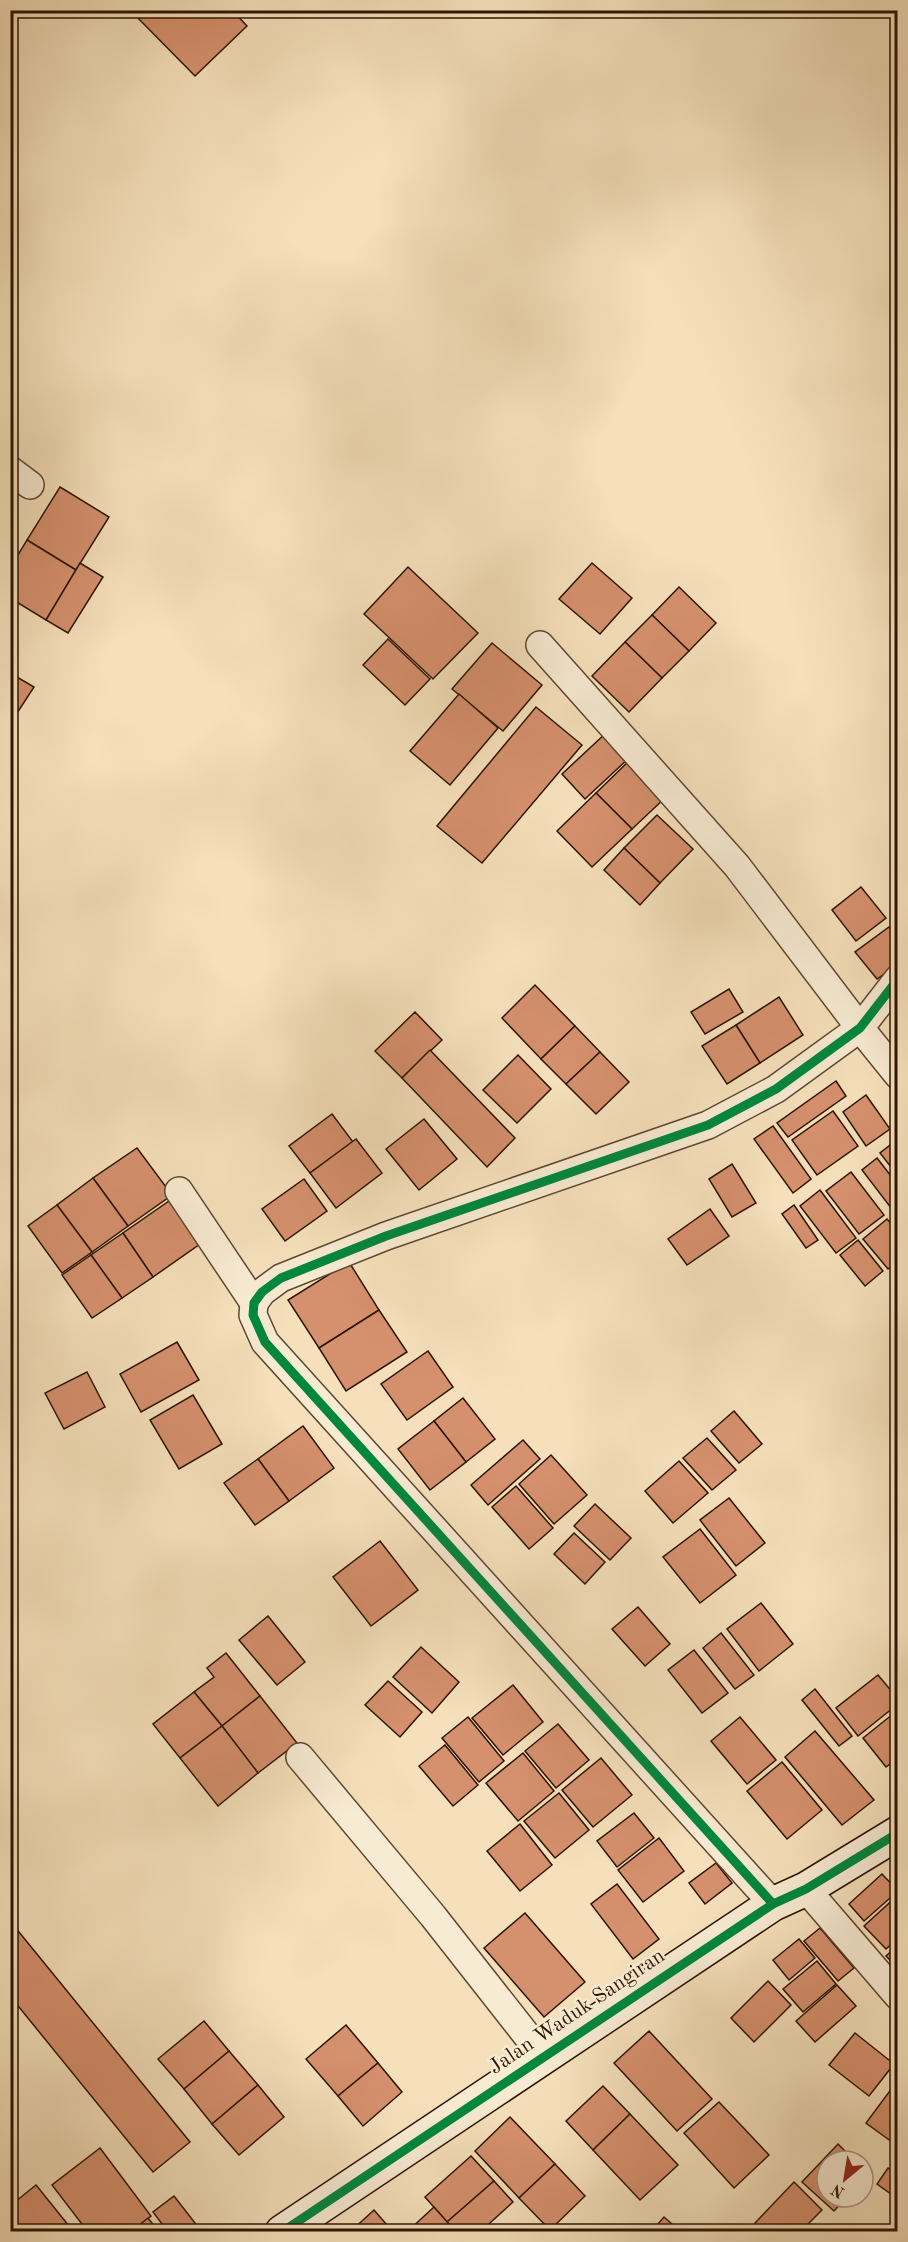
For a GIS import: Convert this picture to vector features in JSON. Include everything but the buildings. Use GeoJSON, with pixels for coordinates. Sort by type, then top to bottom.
{"type":"FeatureCollection","features":[{"type":"Feature","properties":{"kind":"street"},"geometry":{"type":"LineString","coordinates":[[540,645],[737,866],[897,1075]]}},
{"type":"Feature","properties":{"kind":"street"},"geometry":{"type":"LineString","coordinates":[[773,1904],[265,1342],[253,1315],[254,1303],[262,1292],[281,1278],[386,1236],[708,1125],[776,1089],[860,1028],[897,979]]}},
{"type":"Feature","properties":{"kind":"street"},"geometry":{"type":"LineString","coordinates":[[179,1191],[254,1303]]}},
{"type":"Feature","properties":{"kind":"street"},"geometry":{"type":"LineString","coordinates":[[300,1757],[434,1916],[543,2056]]}},
{"type":"Feature","properties":{"kind":"street","name":"Jalan Waduk Sangiran"},"geometry":{"type":"LineString","coordinates":[[293,2229],[543,2056],[773,1904],[806,1889],[897,1833]]}},
{"type":"Feature","properties":{"kind":"street"},"geometry":{"type":"LineString","coordinates":[[806,1889],[897,1996]]}},
{"type":"Feature","properties":{"kind":"cycle path"},"geometry":{"type":"LineString","coordinates":[[773,1904],[265,1342],[253,1315],[254,1303],[262,1292],[281,1278],[386,1236],[708,1125],[776,1089],[860,1028],[898,979]]}},
{"type":"Feature","properties":{"kind":"cycle path"},"geometry":{"type":"LineString","coordinates":[[282,2232],[773,1904],[806,1889],[898,1833]]}}]}
